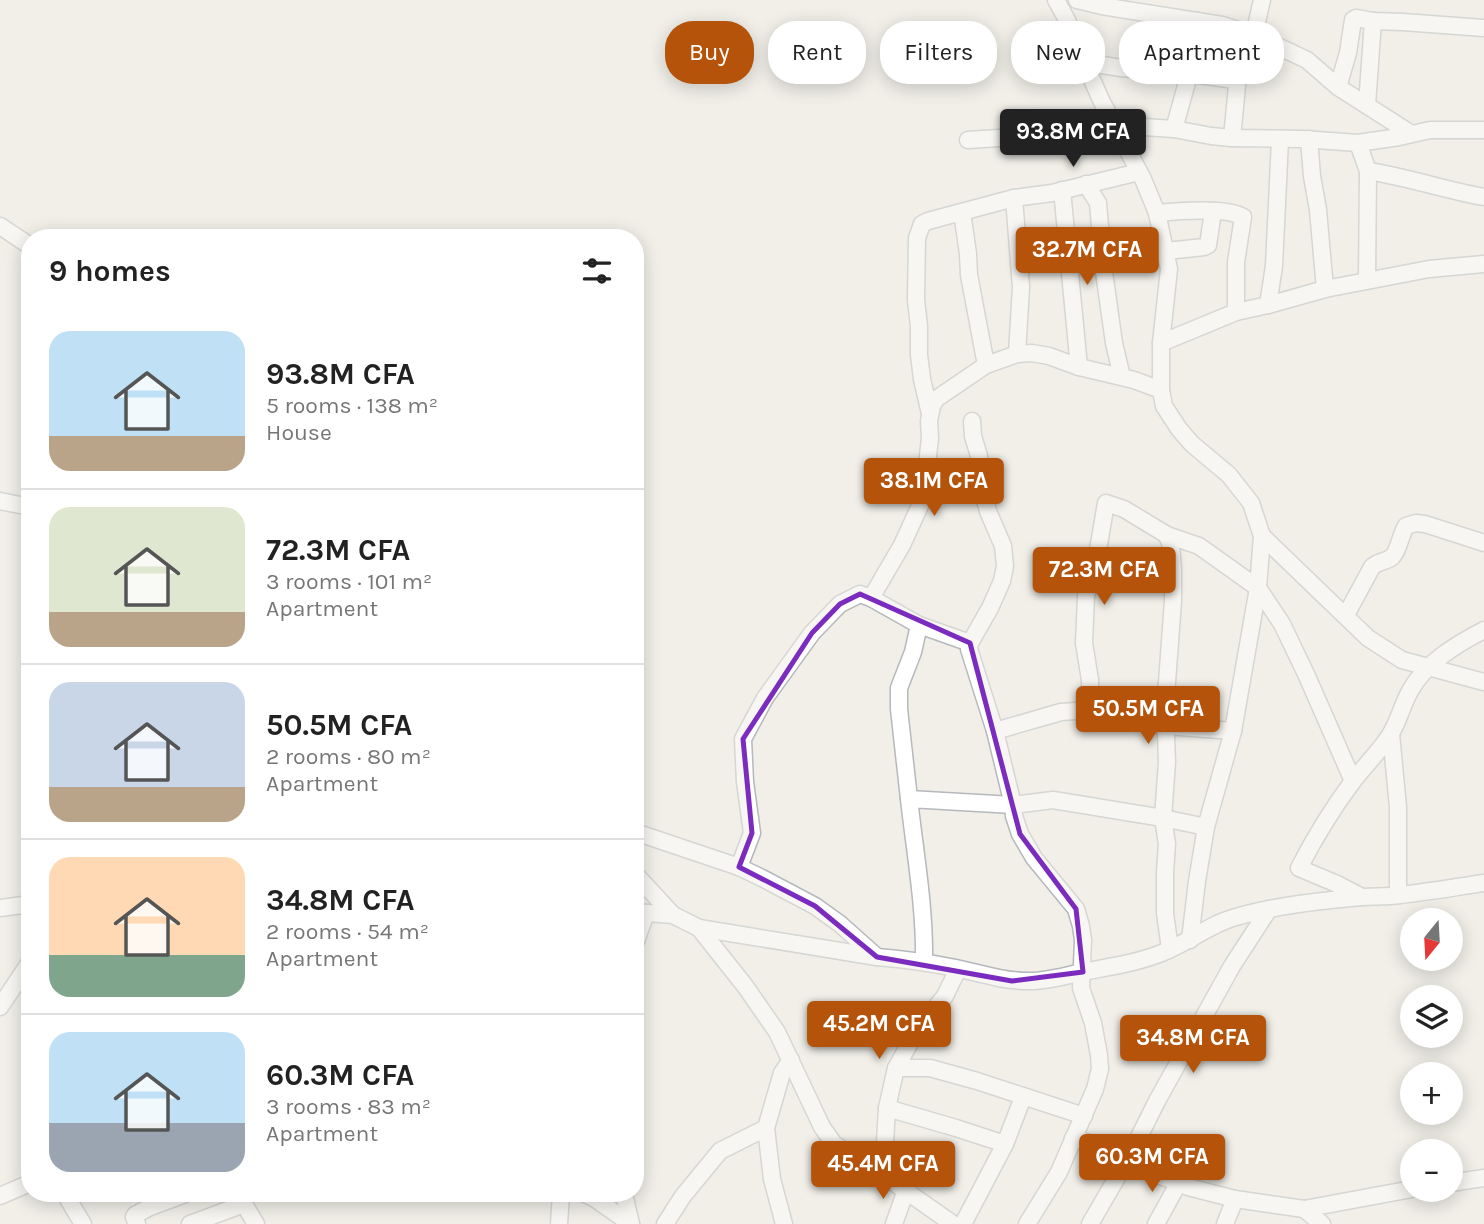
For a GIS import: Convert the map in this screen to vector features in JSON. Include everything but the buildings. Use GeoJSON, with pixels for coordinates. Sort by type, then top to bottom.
{"type":"FeatureCollection","features":[{"type":"Feature","properties":{"kind":"street"},"geometry":{"type":"LineString","coordinates":[[1056,0],[1067,21]]}},
{"type":"Feature","properties":{"kind":"street"},"geometry":{"type":"LineString","coordinates":[[1077,0],[1199,21]]}},
{"type":"Feature","properties":{"kind":"street"},"geometry":{"type":"LineString","coordinates":[[1257,21],[1262,0]]}},
{"type":"Feature","properties":{"kind":"street"},"geometry":{"type":"LineString","coordinates":[[1338,88],[1348,54],[1353,20],[1359,18],[1484,29]]}},
{"type":"Feature","properties":{"kind":"street"},"geometry":{"type":"LineString","coordinates":[[1367,105],[1373,21]]}},
{"type":"Feature","properties":{"kind":"street"},"geometry":{"type":"LineString","coordinates":[[1284,49],[1307,60],[1338,88],[1410,134]]}},
{"type":"Feature","properties":{"kind":"street"},"geometry":{"type":"LineString","coordinates":[[1094,84],[1157,214],[1166,251],[1169,269],[1161,342],[1161,390],[1164,406],[1192,444],[1229,475],[1251,503],[1262,536],[1258,588],[1233,731],[1206,827],[1190,940]]}},
{"type":"Feature","properties":{"kind":"street"},"geometry":{"type":"LineString","coordinates":[[1174,129],[1186,84]]}},
{"type":"Feature","properties":{"kind":"street"},"geometry":{"type":"LineString","coordinates":[[1232,138],[1237,84]]}},
{"type":"Feature","properties":{"kind":"street"},"geometry":{"type":"LineString","coordinates":[[968,140],[1014,137],[1112,121],[1232,138],[1358,143],[1430,130],[1484,130]]}},
{"type":"Feature","properties":{"kind":"street"},"geometry":{"type":"LineString","coordinates":[[1309,139],[1325,289]]}},
{"type":"Feature","properties":{"kind":"street"},"geometry":{"type":"LineString","coordinates":[[1268,306],[1274,267],[1280,140]]}},
{"type":"Feature","properties":{"kind":"street"},"geometry":{"type":"LineString","coordinates":[[1358,143],[1368,171],[1367,280]]}},
{"type":"Feature","properties":{"kind":"street"},"geometry":{"type":"LineString","coordinates":[[1368,171],[1484,197]]}},
{"type":"Feature","properties":{"kind":"street"},"geometry":{"type":"LineString","coordinates":[[871,598],[902,545],[923,499],[930,414],[919,355],[916,300],[917,238],[922,224],[1014,198],[1139,172]]}},
{"type":"Feature","properties":{"kind":"street"},"geometry":{"type":"LineString","coordinates":[[1086,184],[1098,203],[1104,272],[1114,343],[1122,377]]}},
{"type":"Feature","properties":{"kind":"street"},"geometry":{"type":"LineString","coordinates":[[1062,190],[1079,367]]}},
{"type":"Feature","properties":{"kind":"street"},"geometry":{"type":"LineString","coordinates":[[1014,198],[1021,287],[1017,354]]}},
{"type":"Feature","properties":{"kind":"street"},"geometry":{"type":"LineString","coordinates":[[1157,214],[1180,211],[1232,212],[1243,217],[1236,262],[1236,312]]}},
{"type":"Feature","properties":{"kind":"street"},"geometry":{"type":"LineString","coordinates":[[962,212],[969,275],[986,365]]}},
{"type":"Feature","properties":{"kind":"street"},"geometry":{"type":"LineString","coordinates":[[1166,251],[1208,245],[1213,212]]}},
{"type":"Feature","properties":{"kind":"street"},"geometry":{"type":"LineString","coordinates":[[0,226],[21,241]]}},
{"type":"Feature","properties":{"kind":"street"},"geometry":{"type":"LineString","coordinates":[[1161,342],[1236,312],[1268,306],[1325,289],[1429,269],[1484,264]]}},
{"type":"Feature","properties":{"kind":"street"},"geometry":{"type":"LineString","coordinates":[[930,414],[936,399],[986,365],[1017,354],[1049,356],[1161,390]]}},
{"type":"Feature","properties":{"kind":"street"},"geometry":{"type":"LineString","coordinates":[[972,421],[979,456],[981,486],[991,521],[1003,546],[1005,566],[1002,581],[969,649],[995,731],[1020,834],[1034,858],[1076,909],[1082,926],[1081,988],[1093,1023],[1100,1069],[1095,1089],[1059,1172],[1027,1224]]}},
{"type":"Feature","properties":{"kind":"street"},"geometry":{"type":"LineString","coordinates":[[0,501],[21,505]]}},
{"type":"Feature","properties":{"kind":"street"},"geometry":{"type":"LineString","coordinates":[[1091,710],[1090,680],[1084,643],[1086,596],[1097,556],[1106,503],[1124,509],[1167,535],[1199,546],[1258,588],[1282,624],[1307,674],[1353,781]]}},
{"type":"Feature","properties":{"kind":"street"},"geometry":{"type":"LineString","coordinates":[[1346,615],[1372,567],[1378,561],[1395,555],[1406,526],[1425,524],[1484,543]]}},
{"type":"Feature","properties":{"kind":"street"},"geometry":{"type":"LineString","coordinates":[[1167,535],[1171,546],[1173,601],[1165,726],[1167,762],[1163,818],[1167,844],[1165,913],[1170,949]]}},
{"type":"Feature","properties":{"kind":"street"},"geometry":{"type":"LineString","coordinates":[[1262,536],[1368,638],[1384,650],[1402,660],[1484,682]]}},
{"type":"Feature","properties":{"kind":"street"},"geometry":{"type":"LineString","coordinates":[[739,867],[752,833],[745,782],[743,738],[765,698],[812,633],[839,604],[860,594],[919,625],[970,643]]}},
{"type":"Feature","properties":{"kind":"street"},"geometry":{"type":"LineString","coordinates":[[919,625],[913,652],[899,688],[899,709],[925,929],[924,962]]}},
{"type":"Feature","properties":{"kind":"street"},"geometry":{"type":"LineString","coordinates":[[1362,897],[1298,868],[1317,833],[1353,781],[1391,734],[1416,680],[1429,666],[1484,629]]}},
{"type":"Feature","properties":{"kind":"street"},"geometry":{"type":"LineString","coordinates":[[995,731],[1061,712],[1091,710],[1165,726],[1233,731]]}},
{"type":"Feature","properties":{"kind":"street"},"geometry":{"type":"LineString","coordinates":[[1391,734],[1398,807],[1398,895]]}},
{"type":"Feature","properties":{"kind":"street"},"geometry":{"type":"LineString","coordinates":[[909,799],[1013,805],[1053,800],[1206,827]]}},
{"type":"Feature","properties":{"kind":"street"},"geometry":{"type":"LineString","coordinates":[[644,835],[739,867],[762,878],[815,906],[877,957]]}},
{"type":"Feature","properties":{"kind":"street"},"geometry":{"type":"LineString","coordinates":[[644,884],[673,915],[699,928],[924,962],[1012,981],[1052,979],[1124,964],[1170,949],[1233,918],[1269,909],[1484,883]]}},
{"type":"Feature","properties":{"kind":"street"},"geometry":{"type":"LineString","coordinates":[[0,908],[21,905]]}},
{"type":"Feature","properties":{"kind":"street"},"geometry":{"type":"LineString","coordinates":[[1090,1224],[1226,977],[1269,909]]}},
{"type":"Feature","properties":{"kind":"street"},"geometry":{"type":"LineString","coordinates":[[644,913],[673,915]]}},
{"type":"Feature","properties":{"kind":"street"},"geometry":{"type":"LineString","coordinates":[[699,928],[777,1032],[822,1127],[834,1144],[906,1190],[937,1218],[953,1224]]}},
{"type":"Feature","properties":{"kind":"street"},"geometry":{"type":"LineString","coordinates":[[886,1177],[887,1108],[896,1068],[917,1030],[945,996],[958,968]]}},
{"type":"Feature","properties":{"kind":"street"},"geometry":{"type":"LineString","coordinates":[[0,1007],[21,976]]}},
{"type":"Feature","properties":{"kind":"street"},"geometry":{"type":"LineString","coordinates":[[783,1224],[772,1179],[766,1128],[782,1073],[790,1060]]}},
{"type":"Feature","properties":{"kind":"street"},"geometry":{"type":"LineString","coordinates":[[896,1068],[930,1068],[1084,1116]]}},
{"type":"Feature","properties":{"kind":"street"},"geometry":{"type":"LineString","coordinates":[[963,1224],[1005,1144],[1024,1097]]}},
{"type":"Feature","properties":{"kind":"street"},"geometry":{"type":"LineString","coordinates":[[887,1108],[1005,1144]]}},
{"type":"Feature","properties":{"kind":"street"},"geometry":{"type":"LineString","coordinates":[[665,1224],[683,1196],[720,1151],[766,1128]]}},
{"type":"Feature","properties":{"kind":"street"},"geometry":{"type":"LineString","coordinates":[[1073,1138],[1130,1155],[1160,1176],[1188,1187],[1235,1199],[1304,1209],[1400,1191]]}},
{"type":"Feature","properties":{"kind":"street"},"geometry":{"type":"LineString","coordinates":[[1463,1181],[1484,1178]]}},
{"type":"Feature","properties":{"kind":"street"},"geometry":{"type":"LineString","coordinates":[[1156,1224],[1179,1182]]}},
{"type":"Feature","properties":{"kind":"street"},"geometry":{"type":"LineString","coordinates":[[0,1196],[21,1187]]}},
{"type":"Feature","properties":{"kind":"street"},"geometry":{"type":"LineString","coordinates":[[894,1224],[906,1190]]}},
{"type":"Feature","properties":{"kind":"street"},"geometry":{"type":"LineString","coordinates":[[1225,1224],[1235,1199]]}},
{"type":"Feature","properties":{"kind":"street"},"geometry":{"type":"LineString","coordinates":[[70,1202],[83,1224]]}},
{"type":"Feature","properties":{"kind":"street"},"geometry":{"type":"LineString","coordinates":[[137,1224],[135,1214],[162,1202]]}},
{"type":"Feature","properties":{"kind":"street"},"geometry":{"type":"LineString","coordinates":[[192,1224],[232,1202]]}},
{"type":"Feature","properties":{"kind":"street"},"geometry":{"type":"LineString","coordinates":[[240,1202],[256,1224]]}},
{"type":"Feature","properties":{"kind":"street"},"geometry":{"type":"LineString","coordinates":[[559,1224],[560,1202]]}},
{"type":"Feature","properties":{"kind":"street"},"geometry":{"type":"LineString","coordinates":[[600,1202],[631,1224],[626,1202]]}},
{"type":"Feature","properties":{"kind":"street"},"geometry":{"type":"LineString","coordinates":[[1304,1209],[1322,1224]]}},
{"type":"Feature","properties":{"kind":"highlighted area"},"geometry":{"type":"Polygon","coordinates":[[[860,594],[970,643],[1020,834],[1076,909],[1083,972],[1012,981],[877,957],[815,906],[739,867],[752,833],[743,739],[812,633],[840,604],[860,594]]]}}]}
